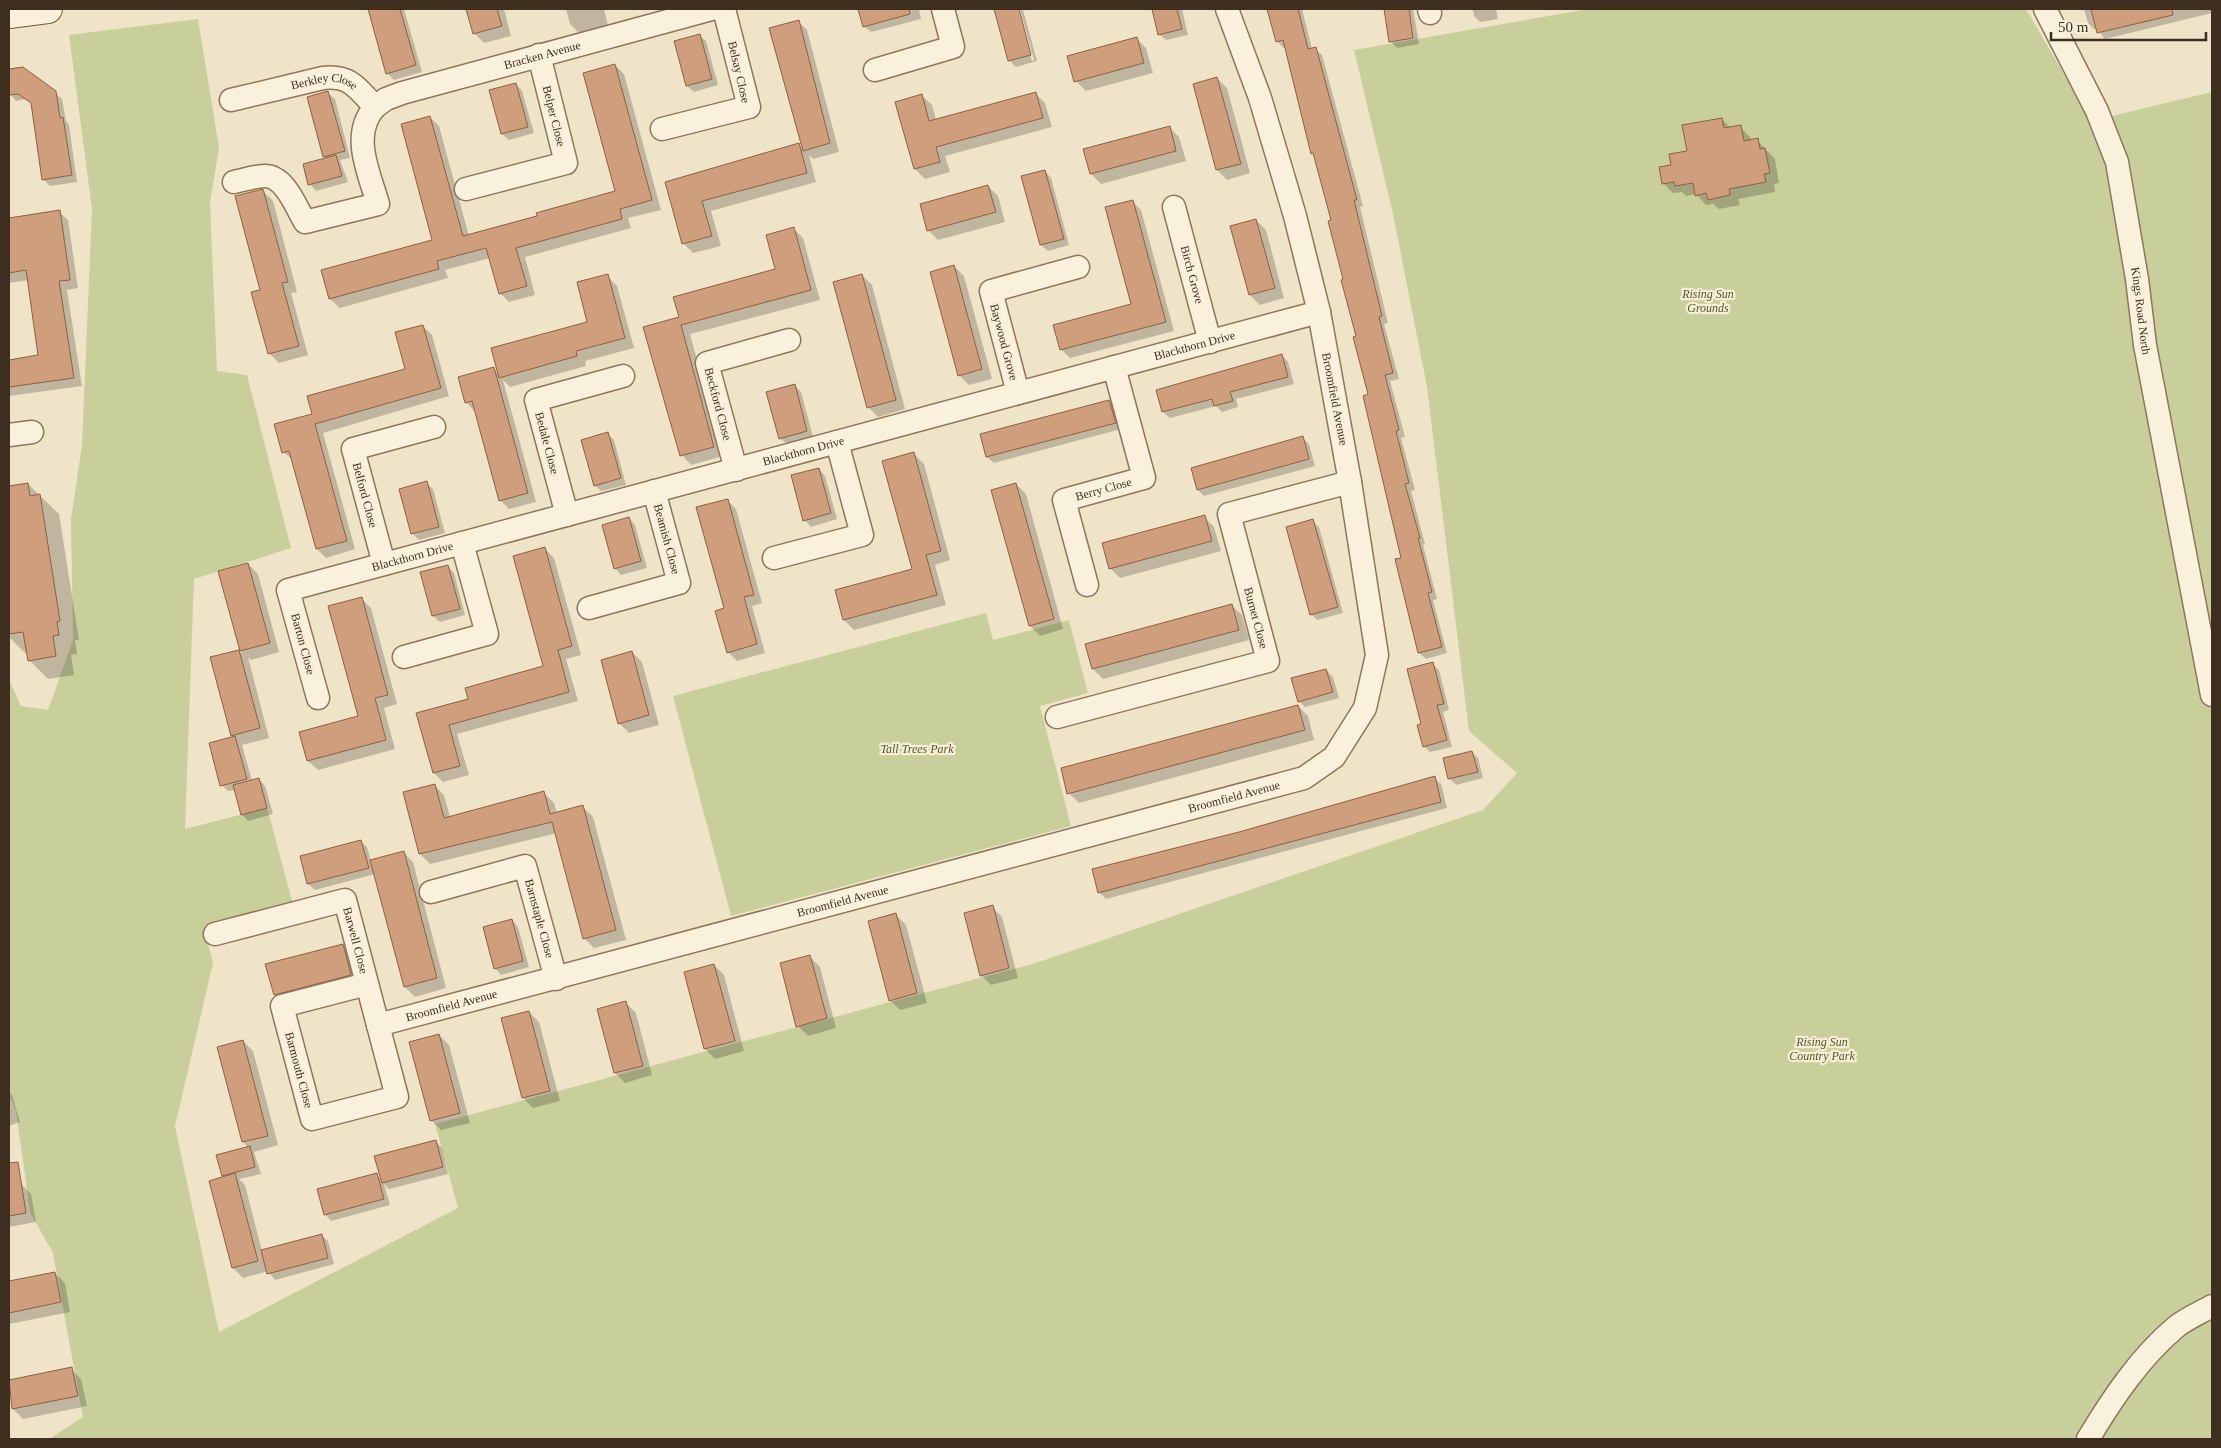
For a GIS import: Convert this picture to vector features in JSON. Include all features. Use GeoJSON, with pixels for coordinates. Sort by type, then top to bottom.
{"type":"FeatureCollection","features":[{"type":"Feature","properties":{"kind":"street"},"geometry":{"type":"LineString","coordinates":[[9,14],[48,9]]}},
{"type":"Feature","properties":{"kind":"street","name":"Bracken Avenue"},"geometry":{"type":"LineString","coordinates":[[376,107],[386,99],[402,93],[712,9]]}},
{"type":"Feature","properties":{"kind":"street","name":"Belsay Close"},"geometry":{"type":"LineString","coordinates":[[662,129],[749,107],[724,9]]}},
{"type":"Feature","properties":{"kind":"street"},"geometry":{"type":"LineString","coordinates":[[875,70],[953,47],[943,9]]}},
{"type":"Feature","properties":{"kind":"street","name":"Broomfield Avenue"},"geometry":{"type":"LineString","coordinates":[[378,1025],[556,979],[1018,852],[1304,778],[1334,757],[1365,708],[1377,655],[1350,482],[1319,312],[1295,216],[1263,107],[1239,36],[1227,9]]}},
{"type":"Feature","properties":{"kind":"street","name":"Kings Road North"},"geometry":{"type":"LineString","coordinates":[[2045,9],[2097,111],[2117,162],[2146,346],[2212,695]]}},
{"type":"Feature","properties":{"kind":"street","name":"Belper Close"},"geometry":{"type":"LineString","coordinates":[[466,189],[566,163],[539,56]]}},
{"type":"Feature","properties":{"kind":"street","name":"Berkley Close"},"geometry":{"type":"LineString","coordinates":[[231,100],[337,76],[355,85],[376,107]]}},
{"type":"Feature","properties":{"kind":"street"},"geometry":{"type":"LineString","coordinates":[[234,182],[265,176],[274,178],[287,191],[305,222],[378,204],[361,142],[362,128],[367,116],[376,107]]}},
{"type":"Feature","properties":{"kind":"street","name":"Birch Grove"},"geometry":{"type":"LineString","coordinates":[[1174,207],[1210,342]]}},
{"type":"Feature","properties":{"kind":"street","name":"Baywood Grove"},"geometry":{"type":"LineString","coordinates":[[1018,393],[991,291],[1078,267]]}},
{"type":"Feature","properties":{"kind":"street","name":"Blackthorn Drive"},"geometry":{"type":"LineString","coordinates":[[288,590],[1319,312]]}},
{"type":"Feature","properties":{"kind":"street","name":"Beckford Close"},"geometry":{"type":"LineString","coordinates":[[736,470],[707,362],[789,340]]}},
{"type":"Feature","properties":{"kind":"street","name":"Berry Close"},"geometry":{"type":"LineString","coordinates":[[1087,584],[1064,500],[1144,478],[1114,367]]}},
{"type":"Feature","properties":{"kind":"street","name":"Bedale Close"},"geometry":{"type":"LineString","coordinates":[[567,515],[536,400],[623,376]]}},
{"type":"Feature","properties":{"kind":"street","name":"Belford Close"},"geometry":{"type":"LineString","coordinates":[[384,564],[353,449],[434,427]]}},
{"type":"Feature","properties":{"kind":"street"},"geometry":{"type":"LineString","coordinates":[[9,435],[32,432]]}},
{"type":"Feature","properties":{"kind":"street"},"geometry":{"type":"LineString","coordinates":[[774,558],[862,534],[837,442]]}},
{"type":"Feature","properties":{"kind":"street","name":"Burnet Close"},"geometry":{"type":"LineString","coordinates":[[1057,717],[1268,661],[1229,514],[1350,482]]}},
{"type":"Feature","properties":{"kind":"street","name":"Beamish Close"},"geometry":{"type":"LineString","coordinates":[[589,608],[679,583],[654,492]]}},
{"type":"Feature","properties":{"kind":"street"},"geometry":{"type":"LineString","coordinates":[[404,657],[487,634],[462,543]]}},
{"type":"Feature","properties":{"kind":"street","name":"Barton Close"},"geometry":{"type":"LineString","coordinates":[[288,590],[318,698]]}},
{"type":"Feature","properties":{"kind":"street","name":"Barnstaple Close"},"geometry":{"type":"LineString","coordinates":[[431,892],[525,866],[556,979]]}},
{"type":"Feature","properties":{"kind":"street","name":"Barwell Close"},"geometry":{"type":"LineString","coordinates":[[215,934],[345,900],[378,1025]]}},
{"type":"Feature","properties":{"kind":"street","name":"Barmouth Close"},"geometry":{"type":"LineString","coordinates":[[367,984],[282,1006],[312,1119],[397,1097],[378,1025]]}},
{"type":"Feature","properties":{"kind":"street"},"geometry":{"type":"LineString","coordinates":[[2088,1439],[2129,1377],[2158,1345],[2180,1324],[2212,1306]]}},
{"type":"Feature","properties":{"kind":"green space","name":"Rising Sun Country Park"},"geometry":{"type":"Polygon","coordinates":[[[1589,9],[2026,9],[2091,121],[2212,92],[2212,1439],[49,1439],[83,1417],[53,1253],[30,1212],[16,1111],[9,1094],[9,680],[21,706],[48,710],[73,640],[71,519],[82,445],[92,209],[69,35],[198,19],[219,148],[210,202],[217,371],[247,375],[291,548],[194,579],[185,829],[267,808],[293,904],[204,928],[213,963],[175,1126],[219,1332],[458,1208],[435,1124],[1036,963],[1483,810],[1517,773],[1469,731],[1427,387],[1393,214],[1354,50],[1589,9]]]}},
{"type":"Feature","properties":{"kind":"green space","name":"Tall Trees Park"},"geometry":{"type":"Polygon","coordinates":[[[986,613],[993,640],[1069,620],[1088,693],[1040,706],[1071,826],[731,916],[673,696],[986,613]]]}},
{"type":"Feature","properties":{"kind":"building"},"geometry":{"type":"Polygon","coordinates":[[[368,9],[400,9],[416,65],[386,74],[368,9]]]}},
{"type":"Feature","properties":{"kind":"building"},"geometry":{"type":"Polygon","coordinates":[[[466,9],[497,9],[502,26],[473,34],[466,9]]]}},
{"type":"Feature","properties":{"kind":"building"},"geometry":{"type":"Polygon","coordinates":[[[858,9],[909,9],[910,14],[863,27],[858,9]]]}},
{"type":"Feature","properties":{"kind":"building"},"geometry":{"type":"Polygon","coordinates":[[[994,9],[1019,9],[1031,55],[1008,61],[994,9]]]}},
{"type":"Feature","properties":{"kind":"building"},"geometry":{"type":"Polygon","coordinates":[[[1152,9],[1177,9],[1182,29],[1158,35],[1152,9]]]}},
{"type":"Feature","properties":{"kind":"building"},"geometry":{"type":"Polygon","coordinates":[[[1267,9],[1298,9],[1308,49],[1316,47],[1357,200],[1354,200],[1382,316],[1379,317],[1393,373],[1385,375],[1399,430],[1396,431],[1409,483],[1405,484],[1420,538],[1418,538],[1432,592],[1428,593],[1442,647],[1418,653],[1395,559],[1401,558],[1363,396],[1368,394],[1353,337],[1356,336],[1328,221],[1331,220],[1313,153],[1311,154],[1283,40],[1276,42],[1267,9]]]}},
{"type":"Feature","properties":{"kind":"building"},"geometry":{"type":"Polygon","coordinates":[[[1384,9],[1409,9],[1413,38],[1389,42],[1384,9]]]}},
{"type":"Feature","properties":{"kind":"building"},"geometry":{"type":"Polygon","coordinates":[[[2091,9],[2172,9],[2173,15],[2097,33],[2091,9]]]}},
{"type":"Feature","properties":{"kind":"building"},"geometry":{"type":"Polygon","coordinates":[[[799,20],[830,143],[803,151],[769,28],[799,20]]]}},
{"type":"Feature","properties":{"kind":"building"},"geometry":{"type":"Polygon","coordinates":[[[700,34],[712,79],[686,86],[674,41],[700,34]]]}},
{"type":"Feature","properties":{"kind":"building"},"geometry":{"type":"Polygon","coordinates":[[[1137,37],[1144,63],[1074,82],[1067,56],[1137,37]]]}},
{"type":"Feature","properties":{"kind":"building"},"geometry":{"type":"Polygon","coordinates":[[[615,64],[652,200],[620,209],[622,219],[516,248],[527,286],[499,294],[486,248],[437,261],[439,269],[329,299],[321,270],[432,240],[401,124],[430,116],[463,236],[537,216],[536,213],[615,191],[583,73],[615,64]]]}},
{"type":"Feature","properties":{"kind":"building"},"geometry":{"type":"Polygon","coordinates":[[[23,67],[56,91],[60,118],[63,117],[72,175],[42,180],[31,103],[18,94],[9,95],[9,69],[23,67]]]}},
{"type":"Feature","properties":{"kind":"building"},"geometry":{"type":"Polygon","coordinates":[[[1217,77],[1241,164],[1216,170],[1193,84],[1217,77]]]}},
{"type":"Feature","properties":{"kind":"building"},"geometry":{"type":"Polygon","coordinates":[[[516,83],[528,127],[501,134],[489,90],[516,83]]]}},
{"type":"Feature","properties":{"kind":"building"},"geometry":{"type":"Polygon","coordinates":[[[328,91],[345,151],[323,157],[307,97],[328,91]]]}},
{"type":"Feature","properties":{"kind":"building"},"geometry":{"type":"Polygon","coordinates":[[[1036,92],[1043,118],[936,147],[940,162],[914,169],[895,102],[922,94],[929,121],[1036,92]]]}},
{"type":"Feature","properties":{"kind":"building"},"geometry":{"type":"Polygon","coordinates":[[[1722,118],[1724,128],[1741,125],[1744,141],[1758,138],[1760,149],[1765,148],[1770,173],[1764,174],[1766,182],[1729,189],[1730,195],[1708,200],[1706,193],[1695,196],[1693,183],[1675,186],[1674,182],[1662,184],[1659,167],[1671,165],[1669,154],[1687,151],[1682,125],[1722,118]]]}},
{"type":"Feature","properties":{"kind":"building"},"geometry":{"type":"Polygon","coordinates":[[[1170,126],[1176,151],[1090,174],[1083,149],[1170,126]]]}},
{"type":"Feature","properties":{"kind":"building"},"geometry":{"type":"Polygon","coordinates":[[[799,143],[807,173],[702,201],[712,236],[682,244],[665,182],[799,143]]]}},
{"type":"Feature","properties":{"kind":"building"},"geometry":{"type":"Polygon","coordinates":[[[336,155],[342,176],[308,185],[303,164],[336,155]]]}},
{"type":"Feature","properties":{"kind":"building"},"geometry":{"type":"Polygon","coordinates":[[[1045,170],[1064,239],[1040,245],[1021,176],[1045,170]]]}},
{"type":"Feature","properties":{"kind":"building"},"geometry":{"type":"Polygon","coordinates":[[[988,185],[996,212],[927,231],[920,204],[988,185]]]}},
{"type":"Feature","properties":{"kind":"building"},"geometry":{"type":"Polygon","coordinates":[[[263,189],[288,282],[282,283],[299,346],[268,354],[251,292],[260,290],[235,196],[263,189]]]}},
{"type":"Feature","properties":{"kind":"building"},"geometry":{"type":"Polygon","coordinates":[[[1133,200],[1166,322],[1060,350],[1053,325],[1131,304],[1105,207],[1133,200]]]}},
{"type":"Feature","properties":{"kind":"building"},"geometry":{"type":"Polygon","coordinates":[[[60,210],[70,280],[59,281],[74,378],[9,387],[9,360],[38,355],[26,270],[9,273],[9,218],[60,210]]]}},
{"type":"Feature","properties":{"kind":"building"},"geometry":{"type":"Polygon","coordinates":[[[1256,219],[1275,288],[1249,295],[1230,226],[1256,219]]]}},
{"type":"Feature","properties":{"kind":"building"},"geometry":{"type":"Polygon","coordinates":[[[794,227],[811,290],[681,325],[714,447],[680,456],[643,327],[679,317],[673,297],[775,269],[766,235],[794,227]]]}},
{"type":"Feature","properties":{"kind":"building"},"geometry":{"type":"Polygon","coordinates":[[[954,265],[982,369],[958,376],[930,272],[954,265]]]}},
{"type":"Feature","properties":{"kind":"building"},"geometry":{"type":"Polygon","coordinates":[[[608,274],[625,338],[576,351],[577,356],[499,378],[491,348],[587,322],[577,282],[608,274]]]}},
{"type":"Feature","properties":{"kind":"building"},"geometry":{"type":"Polygon","coordinates":[[[862,274],[896,400],[867,408],[833,282],[862,274]]]}},
{"type":"Feature","properties":{"kind":"building"},"geometry":{"type":"Polygon","coordinates":[[[423,325],[441,388],[315,424],[347,541],[316,549],[289,451],[282,453],[274,424],[312,414],[307,396],[405,369],[395,332],[423,325]]]}},
{"type":"Feature","properties":{"kind":"building"},"geometry":{"type":"Polygon","coordinates":[[[1282,354],[1288,377],[1230,392],[1233,401],[1214,406],[1212,399],[1162,412],[1156,390],[1282,354]]]}},
{"type":"Feature","properties":{"kind":"building"},"geometry":{"type":"Polygon","coordinates":[[[494,367],[528,493],[499,501],[472,401],[465,403],[458,377],[494,367]]]}},
{"type":"Feature","properties":{"kind":"building"},"geometry":{"type":"Polygon","coordinates":[[[795,384],[807,431],[779,439],[766,392],[795,384]]]}},
{"type":"Feature","properties":{"kind":"building"},"geometry":{"type":"Polygon","coordinates":[[[1109,400],[1116,423],[986,457],[980,434],[1109,400]]]}},
{"type":"Feature","properties":{"kind":"building"},"geometry":{"type":"Polygon","coordinates":[[[608,432],[621,478],[594,486],[581,440],[608,432]]]}},
{"type":"Feature","properties":{"kind":"building"},"geometry":{"type":"Polygon","coordinates":[[[1303,436],[1309,459],[1197,490],[1191,468],[1303,436]]]}},
{"type":"Feature","properties":{"kind":"building"},"geometry":{"type":"Polygon","coordinates":[[[914,452],[941,551],[926,555],[937,595],[843,620],[835,590],[912,569],[882,461],[914,452]]]}},
{"type":"Feature","properties":{"kind":"building"},"geometry":{"type":"Polygon","coordinates":[[[819,468],[831,513],[803,521],[791,475],[819,468]]]}},
{"type":"Feature","properties":{"kind":"building"},"geometry":{"type":"Polygon","coordinates":[[[427,481],[439,527],[411,534],[399,489],[427,481]]]}},
{"type":"Feature","properties":{"kind":"building"},"geometry":{"type":"Polygon","coordinates":[[[28,483],[30,496],[40,494],[60,621],[57,622],[59,635],[53,636],[56,656],[28,661],[23,632],[9,634],[9,486],[28,483]]]}},
{"type":"Feature","properties":{"kind":"building"},"geometry":{"type":"Polygon","coordinates":[[[1016,483],[1054,619],[1029,626],[991,490],[1016,483]]]}},
{"type":"Feature","properties":{"kind":"building"},"geometry":{"type":"Polygon","coordinates":[[[728,499],[754,595],[744,597],[757,644],[727,653],[715,611],[724,608],[696,507],[728,499]]]}},
{"type":"Feature","properties":{"kind":"building"},"geometry":{"type":"Polygon","coordinates":[[[1205,515],[1212,541],[1109,569],[1102,543],[1205,515]]]}},
{"type":"Feature","properties":{"kind":"building"},"geometry":{"type":"Polygon","coordinates":[[[629,517],[641,561],[614,569],[602,525],[629,517]]]}},
{"type":"Feature","properties":{"kind":"building"},"geometry":{"type":"Polygon","coordinates":[[[1313,519],[1338,607],[1310,615],[1286,527],[1313,519]]]}},
{"type":"Feature","properties":{"kind":"building"},"geometry":{"type":"Polygon","coordinates":[[[545,547],[572,646],[558,650],[569,692],[449,725],[460,766],[433,773],[416,713],[468,699],[465,688],[543,666],[513,556],[545,547]]]}},
{"type":"Feature","properties":{"kind":"building"},"geometry":{"type":"Polygon","coordinates":[[[248,563],[270,643],[240,651],[218,571],[248,563]]]}},
{"type":"Feature","properties":{"kind":"building"},"geometry":{"type":"Polygon","coordinates":[[[448,565],[460,609],[432,616],[420,572],[448,565]]]}},
{"type":"Feature","properties":{"kind":"building"},"geometry":{"type":"Polygon","coordinates":[[[362,597],[388,695],[375,698],[386,740],[307,761],[299,732],[358,716],[328,606],[362,597]]]}},
{"type":"Feature","properties":{"kind":"building"},"geometry":{"type":"Polygon","coordinates":[[[1232,604],[1239,630],[1092,669],[1085,644],[1232,604]]]}},
{"type":"Feature","properties":{"kind":"building"},"geometry":{"type":"Polygon","coordinates":[[[239,650],[260,728],[231,736],[210,657],[239,650]]]}},
{"type":"Feature","properties":{"kind":"building"},"geometry":{"type":"Polygon","coordinates":[[[632,651],[649,715],[618,724],[601,660],[632,651]]]}},
{"type":"Feature","properties":{"kind":"building"},"geometry":{"type":"Polygon","coordinates":[[[1433,662],[1444,704],[1437,705],[1447,740],[1423,747],[1417,725],[1421,724],[1407,669],[1433,662]]]}},
{"type":"Feature","properties":{"kind":"building"},"geometry":{"type":"Polygon","coordinates":[[[1326,669],[1333,692],[1298,702],[1291,678],[1326,669]]]}},
{"type":"Feature","properties":{"kind":"building"},"geometry":{"type":"Polygon","coordinates":[[[1298,705],[1305,730],[1067,794],[1061,768],[1298,705]]]}},
{"type":"Feature","properties":{"kind":"building"},"geometry":{"type":"Polygon","coordinates":[[[235,736],[247,779],[220,786],[209,743],[235,736]]]}},
{"type":"Feature","properties":{"kind":"building"},"geometry":{"type":"Polygon","coordinates":[[[1472,751],[1478,772],[1448,779],[1443,758],[1472,751]]]}},
{"type":"Feature","properties":{"kind":"building"},"geometry":{"type":"Polygon","coordinates":[[[1435,776],[1441,802],[1098,893],[1092,869],[1239,832],[1435,776]]]}},
{"type":"Feature","properties":{"kind":"building"},"geometry":{"type":"Polygon","coordinates":[[[259,778],[267,808],[241,815],[233,785],[259,778]]]}},
{"type":"Feature","properties":{"kind":"building"},"geometry":{"type":"Polygon","coordinates":[[[435,784],[444,818],[544,791],[550,814],[583,805],[616,930],[583,939],[552,822],[419,854],[403,792],[435,784]]]}},
{"type":"Feature","properties":{"kind":"building"},"geometry":{"type":"Polygon","coordinates":[[[361,840],[369,868],[307,884],[300,856],[361,840]]]}},
{"type":"Feature","properties":{"kind":"building"},"geometry":{"type":"Polygon","coordinates":[[[404,851],[437,978],[404,987],[370,860],[404,851]]]}},
{"type":"Feature","properties":{"kind":"building"},"geometry":{"type":"Polygon","coordinates":[[[993,905],[1009,968],[980,976],[964,913],[993,905]]]}},
{"type":"Feature","properties":{"kind":"building"},"geometry":{"type":"Polygon","coordinates":[[[896,913],[917,993],[889,1001],[868,921],[896,913]]]}},
{"type":"Feature","properties":{"kind":"building"},"geometry":{"type":"Polygon","coordinates":[[[512,919],[523,961],[494,969],[483,927],[512,919]]]}},
{"type":"Feature","properties":{"kind":"building"},"geometry":{"type":"Polygon","coordinates":[[[343,944],[351,975],[274,995],[265,964],[343,944]]]}},
{"type":"Feature","properties":{"kind":"building"},"geometry":{"type":"Polygon","coordinates":[[[810,955],[827,1018],[796,1027],[780,963],[810,955]]]}},
{"type":"Feature","properties":{"kind":"building"},"geometry":{"type":"Polygon","coordinates":[[[714,964],[735,1041],[704,1049],[684,972],[714,964]]]}},
{"type":"Feature","properties":{"kind":"building"},"geometry":{"type":"Polygon","coordinates":[[[626,1001],[643,1066],[614,1073],[597,1009],[626,1001]]]}},
{"type":"Feature","properties":{"kind":"building"},"geometry":{"type":"Polygon","coordinates":[[[529,1011],[550,1091],[522,1098],[501,1018],[529,1011]]]}},
{"type":"Feature","properties":{"kind":"building"},"geometry":{"type":"Polygon","coordinates":[[[439,1034],[460,1113],[430,1121],[409,1042],[439,1034]]]}},
{"type":"Feature","properties":{"kind":"building"},"geometry":{"type":"Polygon","coordinates":[[[243,1040],[268,1136],[242,1142],[217,1047],[243,1040]]]}},
{"type":"Feature","properties":{"kind":"building"},"geometry":{"type":"Polygon","coordinates":[[[436,1140],[443,1167],[382,1183],[374,1156],[436,1140]]]}},
{"type":"Feature","properties":{"kind":"building"},"geometry":{"type":"Polygon","coordinates":[[[250,1146],[255,1167],[222,1176],[216,1155],[250,1146]]]}},
{"type":"Feature","properties":{"kind":"building"},"geometry":{"type":"Polygon","coordinates":[[[18,1162],[26,1213],[9,1216],[9,1163],[18,1162]]]}},
{"type":"Feature","properties":{"kind":"building"},"geometry":{"type":"Polygon","coordinates":[[[235,1173],[258,1261],[232,1268],[209,1181],[235,1173]]]}},
{"type":"Feature","properties":{"kind":"building"},"geometry":{"type":"Polygon","coordinates":[[[377,1173],[384,1199],[324,1215],[317,1189],[377,1173]]]}},
{"type":"Feature","properties":{"kind":"building"},"geometry":{"type":"Polygon","coordinates":[[[322,1234],[328,1258],[267,1274],[261,1250],[322,1234]]]}},
{"type":"Feature","properties":{"kind":"building"},"geometry":{"type":"Polygon","coordinates":[[[55,1272],[61,1302],[9,1313],[9,1281],[55,1272]]]}},
{"type":"Feature","properties":{"kind":"building"},"geometry":{"type":"Polygon","coordinates":[[[72,1367],[78,1396],[12,1409],[9,1380],[72,1367]]]}},
{"type":"Feature","properties":{"kind":"park label","name":"Rising Sun Grounds"},"geometry":{"type":"Point","coordinates":[1708,301]}}]}
